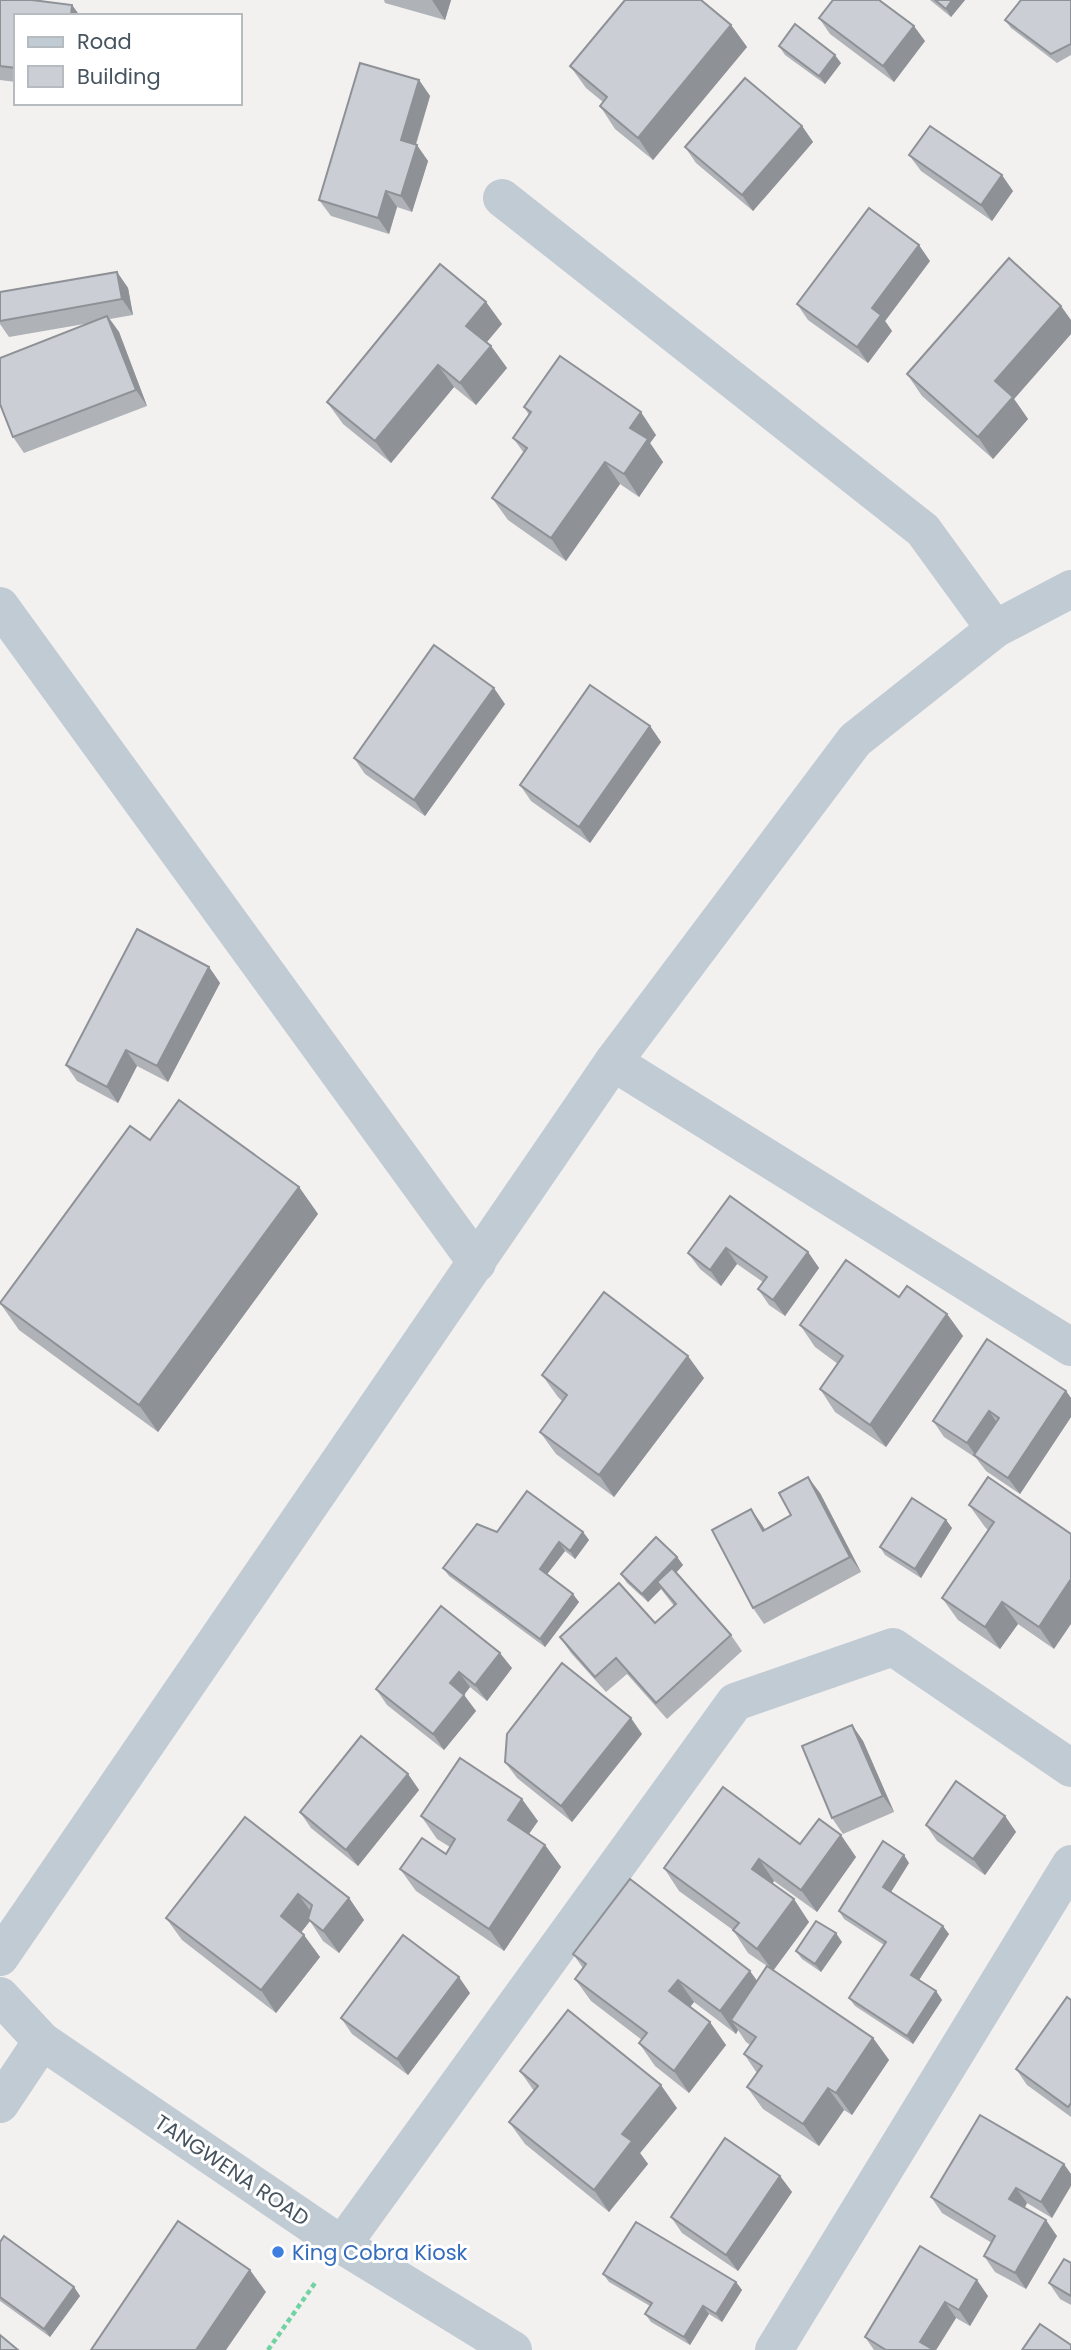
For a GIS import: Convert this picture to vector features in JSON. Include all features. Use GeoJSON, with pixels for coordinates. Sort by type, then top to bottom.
{"type":"FeatureCollection","features":[{"type":"Feature","properties":{"kind":"street"},"geometry":{"type":"LineString","coordinates":[[502,198],[923,530],[995,629]]}},
{"type":"Feature","properties":{"kind":"street"},"geometry":{"type":"LineString","coordinates":[[0,1957],[613,1062],[855,740],[995,629],[1071,589]]}},
{"type":"Feature","properties":{"kind":"street"},"geometry":{"type":"LineString","coordinates":[[0,606],[477,1263]]}},
{"type":"Feature","properties":{"kind":"street"},"geometry":{"type":"LineString","coordinates":[[613,1062],[1071,1347]]}},
{"type":"Feature","properties":{"kind":"street"},"geometry":{"type":"LineString","coordinates":[[342,2245],[735,1702],[893,1647],[1071,1768]]}},
{"type":"Feature","properties":{"kind":"street"},"geometry":{"type":"LineString","coordinates":[[774,2350],[1071,1864]]}},
{"type":"Feature","properties":{"kind":"street","name":"TANGWENA ROAD"},"geometry":{"type":"LineString","coordinates":[[0,1996],[41,2041],[342,2245],[513,2350]]}},
{"type":"Feature","properties":{"kind":"street"},"geometry":{"type":"LineString","coordinates":[[0,2104],[41,2041]]}},
{"type":"Feature","properties":{"kind":"path"},"geometry":{"type":"LineString","coordinates":[[268,2350],[342,2245]]}},
{"type":"Feature","properties":{"kind":"building"},"geometry":{"type":"Polygon","coordinates":[[[0,0],[32,0],[72,5],[71,14],[14,14],[14,68],[0,66],[0,0]]]}},
{"type":"Feature","properties":{"kind":"building"},"geometry":{"type":"Polygon","coordinates":[[[625,0],[701,0],[731,25],[638,138],[600,106],[607,97],[570,66],[625,0]]]}},
{"type":"Feature","properties":{"kind":"building"},"geometry":{"type":"Polygon","coordinates":[[[833,0],[879,0],[914,26],[883,66],[819,18],[833,0]]]}},
{"type":"Feature","properties":{"kind":"building"},"geometry":{"type":"Polygon","coordinates":[[[935,0],[952,0],[946,9],[935,0]]]}},
{"type":"Feature","properties":{"kind":"building"},"geometry":{"type":"Polygon","coordinates":[[[1021,0],[1071,0],[1071,44],[1051,54],[1005,20],[1021,0]]]}},
{"type":"Feature","properties":{"kind":"building"},"geometry":{"type":"Polygon","coordinates":[[[795,24],[835,55],[819,76],[779,46],[795,24]]]}},
{"type":"Feature","properties":{"kind":"building"},"geometry":{"type":"Polygon","coordinates":[[[360,63],[419,80],[401,140],[417,145],[401,196],[386,191],[378,218],[319,200],[360,63]]]}},
{"type":"Feature","properties":{"kind":"building"},"geometry":{"type":"Polygon","coordinates":[[[745,78],[802,126],[742,195],[685,147],[745,78]]]}},
{"type":"Feature","properties":{"kind":"building"},"geometry":{"type":"Polygon","coordinates":[[[930,126],[1002,175],[981,205],[909,155],[930,126]]]}},
{"type":"Feature","properties":{"kind":"building"},"geometry":{"type":"Polygon","coordinates":[[[869,208],[919,245],[872,308],[881,315],[857,347],[797,304],[869,208]]]}},
{"type":"Feature","properties":{"kind":"building"},"geometry":{"type":"Polygon","coordinates":[[[1009,258],[1061,306],[995,381],[1013,397],[978,437],[907,374],[1009,258]]]}},
{"type":"Feature","properties":{"kind":"building"},"geometry":{"type":"Polygon","coordinates":[[[440,264],[486,302],[466,326],[491,346],[460,383],[438,365],[375,441],[327,402],[440,264]]]}},
{"type":"Feature","properties":{"kind":"building"},"geometry":{"type":"Polygon","coordinates":[[[117,272],[122,299],[0,321],[0,292],[117,272]]]}},
{"type":"Feature","properties":{"kind":"building"},"geometry":{"type":"Polygon","coordinates":[[[107,316],[136,390],[13,437],[0,404],[0,358],[107,316]]]}},
{"type":"Feature","properties":{"kind":"building"},"geometry":{"type":"Polygon","coordinates":[[[560,356],[641,412],[630,428],[648,439],[624,474],[605,462],[551,538],[492,498],[527,448],[513,438],[531,412],[524,407],[560,356]]]}},
{"type":"Feature","properties":{"kind":"building"},"geometry":{"type":"Polygon","coordinates":[[[434,645],[494,688],[414,800],[354,758],[434,645]]]}},
{"type":"Feature","properties":{"kind":"building"},"geometry":{"type":"Polygon","coordinates":[[[590,685],[650,726],[579,827],[520,785],[590,685]]]}},
{"type":"Feature","properties":{"kind":"building"},"geometry":{"type":"Polygon","coordinates":[[[137,929],[209,967],[157,1066],[126,1050],[107,1087],[66,1065],[137,929]]]}},
{"type":"Feature","properties":{"kind":"building"},"geometry":{"type":"Polygon","coordinates":[[[179,1100],[299,1187],[139,1405],[0,1303],[130,1126],[150,1140],[179,1100]]]}},
{"type":"Feature","properties":{"kind":"building"},"geometry":{"type":"Polygon","coordinates":[[[730,1196],[808,1252],[773,1300],[758,1289],[767,1277],[726,1248],[710,1270],[688,1253],[730,1196]]]}},
{"type":"Feature","properties":{"kind":"building"},"geometry":{"type":"Polygon","coordinates":[[[846,1260],[899,1297],[907,1286],[947,1314],[870,1425],[820,1389],[843,1356],[800,1325],[846,1260]]]}},
{"type":"Feature","properties":{"kind":"building"},"geometry":{"type":"Polygon","coordinates":[[[604,1292],[688,1356],[599,1475],[540,1432],[567,1395],[542,1375],[604,1292]]]}},
{"type":"Feature","properties":{"kind":"building"},"geometry":{"type":"Polygon","coordinates":[[[987,1339],[1066,1391],[1008,1478],[974,1455],[999,1418],[989,1411],[967,1443],[933,1421],[987,1339]]]}},
{"type":"Feature","properties":{"kind":"building"},"geometry":{"type":"Polygon","coordinates":[[[808,1477],[850,1557],[753,1608],[712,1530],[751,1509],[763,1531],[791,1515],[779,1493],[808,1477]]]}},
{"type":"Feature","properties":{"kind":"building"},"geometry":{"type":"Polygon","coordinates":[[[988,1477],[1071,1534],[1071,1579],[1039,1627],[1002,1602],[985,1627],[942,1598],[994,1522],[969,1505],[988,1477]]]}},
{"type":"Feature","properties":{"kind":"building"},"geometry":{"type":"Polygon","coordinates":[[[527,1491],[583,1532],[570,1551],[559,1542],[540,1569],[573,1594],[540,1639],[443,1568],[477,1524],[497,1532],[527,1491]]]}},
{"type":"Feature","properties":{"kind":"building"},"geometry":{"type":"Polygon","coordinates":[[[912,1498],[946,1520],[915,1569],[880,1547],[912,1498]]]}},
{"type":"Feature","properties":{"kind":"building"},"geometry":{"type":"Polygon","coordinates":[[[656,1537],[677,1557],[642,1594],[621,1574],[656,1537]]]}},
{"type":"Feature","properties":{"kind":"building"},"geometry":{"type":"Polygon","coordinates":[[[672,1568],[731,1635],[656,1703],[616,1658],[595,1677],[560,1637],[619,1583],[655,1623],[676,1604],[657,1582],[672,1568]]]}},
{"type":"Feature","properties":{"kind":"building"},"geometry":{"type":"Polygon","coordinates":[[[441,1606],[500,1653],[475,1685],[459,1672],[450,1683],[464,1695],[433,1734],[376,1689],[441,1606]]]}},
{"type":"Feature","properties":{"kind":"building"},"geometry":{"type":"Polygon","coordinates":[[[562,1663],[631,1718],[561,1806],[505,1762],[507,1734],[562,1663]]]}},
{"type":"Feature","properties":{"kind":"building"},"geometry":{"type":"Polygon","coordinates":[[[852,1725],[883,1796],[832,1818],[802,1746],[852,1725]]]}},
{"type":"Feature","properties":{"kind":"building"},"geometry":{"type":"Polygon","coordinates":[[[361,1736],[408,1774],[346,1850],[300,1812],[361,1736]]]}},
{"type":"Feature","properties":{"kind":"building"},"geometry":{"type":"Polygon","coordinates":[[[460,1758],[522,1799],[508,1820],[545,1845],[489,1929],[400,1869],[422,1838],[446,1854],[455,1839],[421,1816],[460,1758]]]}},
{"type":"Feature","properties":{"kind":"building"},"geometry":{"type":"Polygon","coordinates":[[[956,1781],[1005,1816],[973,1859],[926,1825],[956,1781]]]}},
{"type":"Feature","properties":{"kind":"building"},"geometry":{"type":"Polygon","coordinates":[[[723,1787],[800,1844],[819,1819],[841,1835],[801,1890],[759,1859],[752,1869],[794,1899],[757,1949],[733,1930],[739,1923],[664,1868],[723,1787]]]}},
{"type":"Feature","properties":{"kind":"building"},"geometry":{"type":"Polygon","coordinates":[[[245,1817],[349,1898],[323,1931],[308,1919],[312,1905],[298,1894],[281,1916],[304,1935],[261,1990],[166,1918],[245,1817]]]}},
{"type":"Feature","properties":{"kind":"building"},"geometry":{"type":"Polygon","coordinates":[[[883,1841],[904,1855],[883,1887],[943,1926],[911,1975],[936,1991],[907,2036],[849,1998],[886,1942],[839,1911],[883,1841]]]}},
{"type":"Feature","properties":{"kind":"building"},"geometry":{"type":"Polygon","coordinates":[[[630,1879],[750,1971],[720,2011],[678,1980],[669,1991],[710,2022],[674,2071],[639,2043],[647,2033],[575,1979],[586,1964],[573,1954],[630,1879]]]}},
{"type":"Feature","properties":{"kind":"building"},"geometry":{"type":"Polygon","coordinates":[[[816,1921],[836,1933],[815,1964],[796,1951],[816,1921]]]}},
{"type":"Feature","properties":{"kind":"building"},"geometry":{"type":"Polygon","coordinates":[[[403,1935],[459,1977],[397,2059],[341,2018],[403,1935]]]}},
{"type":"Feature","properties":{"kind":"building"},"geometry":{"type":"Polygon","coordinates":[[[767,1966],[873,2038],[836,2093],[828,2088],[803,2124],[747,2087],[762,2066],[744,2054],[756,2037],[731,2020],[767,1966]]]}},
{"type":"Feature","properties":{"kind":"building"},"geometry":{"type":"Polygon","coordinates":[[[1067,1997],[1071,2000],[1071,2103],[1068,2107],[1016,2069],[1067,1997]]]}},
{"type":"Feature","properties":{"kind":"building"},"geometry":{"type":"Polygon","coordinates":[[[568,2010],[661,2085],[622,2134],[632,2141],[594,2190],[509,2122],[538,2086],[520,2071],[568,2010]]]}},
{"type":"Feature","properties":{"kind":"building"},"geometry":{"type":"Polygon","coordinates":[[[980,2115],[1064,2164],[1041,2202],[1016,2188],[1009,2199],[1046,2220],[1015,2273],[984,2256],[995,2236],[931,2197],[980,2115]]]}},
{"type":"Feature","properties":{"kind":"building"},"geometry":{"type":"Polygon","coordinates":[[[725,2138],[780,2176],[726,2255],[671,2217],[725,2138]]]}},
{"type":"Feature","properties":{"kind":"building"},"geometry":{"type":"Polygon","coordinates":[[[178,2221],[250,2270],[196,2350],[91,2350],[178,2221]]]}},
{"type":"Feature","properties":{"kind":"building"},"geometry":{"type":"Polygon","coordinates":[[[636,2222],[736,2282],[716,2314],[703,2306],[684,2337],[645,2314],[652,2303],[603,2274],[636,2222]]]}},
{"type":"Feature","properties":{"kind":"building"},"geometry":{"type":"Polygon","coordinates":[[[4,2236],[74,2287],[44,2329],[0,2297],[0,2242],[4,2236]]]}},
{"type":"Feature","properties":{"kind":"building"},"geometry":{"type":"Polygon","coordinates":[[[920,2246],[977,2280],[959,2310],[945,2302],[920,2342],[931,2350],[886,2350],[865,2337],[920,2246]]]}},
{"type":"Feature","properties":{"kind":"building"},"geometry":{"type":"Polygon","coordinates":[[[1064,2259],[1071,2263],[1071,2296],[1049,2283],[1064,2259]]]}},
{"type":"Feature","properties":{"kind":"building"},"geometry":{"type":"Polygon","coordinates":[[[1040,2324],[1071,2345],[1071,2350],[1022,2350],[1040,2324]]]}},
{"type":"Feature","properties":{"kind":"building"},"geometry":{"type":"Polygon","coordinates":[[[0,2335],[18,2350],[0,2350],[0,2335]]]}},
{"type":"Feature","properties":{"kind":"place","name":"King Cobra Kiosk"},"geometry":{"type":"Point","coordinates":[278,2252]}}]}
